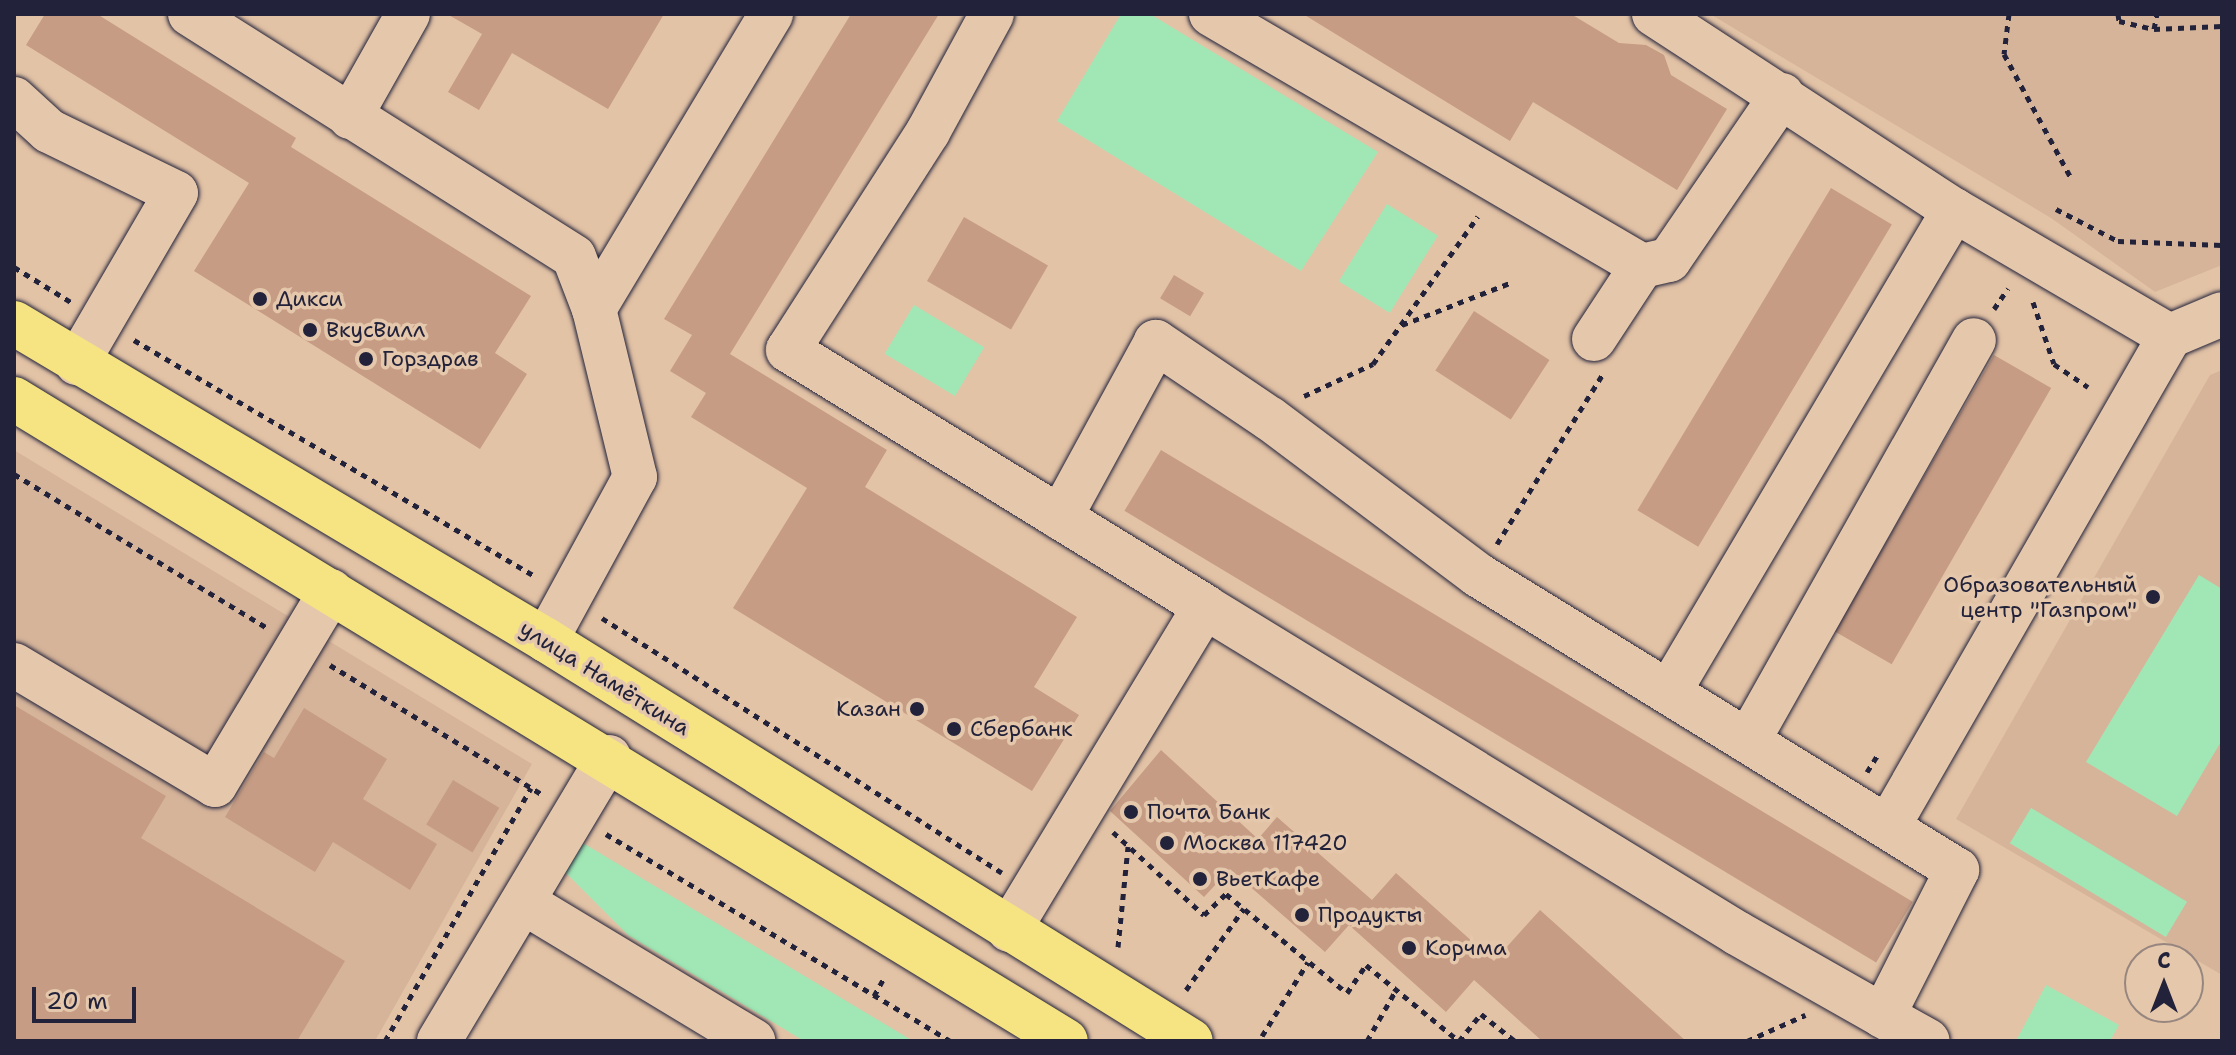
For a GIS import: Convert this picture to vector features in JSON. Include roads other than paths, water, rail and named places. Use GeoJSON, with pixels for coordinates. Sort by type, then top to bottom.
{"type":"FeatureCollection","features":[{"type":"Feature","properties":{"kind":"main road","name":"улица Намёткина"},"geometry":{"type":"LineString","coordinates":[[14,323],[546,640],[1191,1041]]}},
{"type":"Feature","properties":{"kind":"main road"},"geometry":{"type":"LineString","coordinates":[[14,399],[609,757],[1066,1041]]}},
{"type":"Feature","properties":{"kind":"lane"},"geometry":{"type":"LineString","coordinates":[[190,14],[574,257],[594,309],[635,477],[546,640]]}},
{"type":"Feature","properties":{"kind":"lane"},"geometry":{"type":"LineString","coordinates":[[350,117],[408,14]]}},
{"type":"Feature","properties":{"kind":"lane"},"geometry":{"type":"LineString","coordinates":[[594,309],[771,14]]}},
{"type":"Feature","properties":{"kind":"lane"},"geometry":{"type":"LineString","coordinates":[[992,14],[928,132],[788,350],[1205,607],[1865,1006],[1928,1041]]}},
{"type":"Feature","properties":{"kind":"lane"},"geometry":{"type":"LineString","coordinates":[[1211,14],[1642,266],[1669,260],[1782,95]]}},
{"type":"Feature","properties":{"kind":"lane"},"geometry":{"type":"LineString","coordinates":[[1654,14],[1782,95],[2025,261],[2170,336]]}},
{"type":"Feature","properties":{"kind":"lane"},"geometry":{"type":"LineString","coordinates":[[14,99],[49,131],[176,193],[77,363]]}},
{"type":"Feature","properties":{"kind":"lane"},"geometry":{"type":"LineString","coordinates":[[1669,692],[1954,210]]}},
{"type":"Feature","properties":{"kind":"lane"},"geometry":{"type":"LineString","coordinates":[[1602,350],[1642,266]]}},
{"type":"Feature","properties":{"kind":"lane"},"geometry":{"type":"LineString","coordinates":[[1889,825],[2170,336],[2222,314]]}},
{"type":"Feature","properties":{"kind":"lane"},"geometry":{"type":"LineString","coordinates":[[1748,741],[1974,340]]}},
{"type":"Feature","properties":{"kind":"lane"},"geometry":{"type":"LineString","coordinates":[[1060,518],[1156,342],[1270,419],[1478,575],[1889,825],[1957,870],[1865,1006]]}},
{"type":"Feature","properties":{"kind":"lane"},"geometry":{"type":"LineString","coordinates":[[14,665],[215,785],[331,591]]}},
{"type":"Feature","properties":{"kind":"lane"},"geometry":{"type":"LineString","coordinates":[[1009,930],[1205,607]]}},
{"type":"Feature","properties":{"kind":"lane"},"geometry":{"type":"LineString","coordinates":[[439,1041],[609,757]]}},
{"type":"Feature","properties":{"kind":"lane"},"geometry":{"type":"LineString","coordinates":[[523,902],[753,1041]]}},
{"type":"Feature","properties":{"kind":"place","name":"Дикси"},"geometry":{"type":"Point","coordinates":[260,299]}},
{"type":"Feature","properties":{"kind":"place","name":"ВкусВилл"},"geometry":{"type":"Point","coordinates":[310,330]}},
{"type":"Feature","properties":{"kind":"place","name":"Горздрав"},"geometry":{"type":"Point","coordinates":[366,359]}},
{"type":"Feature","properties":{"kind":"place","name":"Образовательный центр \"Газпром\""},"geometry":{"type":"Point","coordinates":[2153,597]}},
{"type":"Feature","properties":{"kind":"place","name":"Казан"},"geometry":{"type":"Point","coordinates":[917,709]}},
{"type":"Feature","properties":{"kind":"place","name":"Сбербанк"},"geometry":{"type":"Point","coordinates":[954,729]}},
{"type":"Feature","properties":{"kind":"place","name":"Почта Банк"},"geometry":{"type":"Point","coordinates":[1131,812]}},
{"type":"Feature","properties":{"kind":"place","name":"Москва 117420"},"geometry":{"type":"Point","coordinates":[1167,843]}},
{"type":"Feature","properties":{"kind":"place","name":"ВьетКафе"},"geometry":{"type":"Point","coordinates":[1200,879]}},
{"type":"Feature","properties":{"kind":"place","name":"Продукты"},"geometry":{"type":"Point","coordinates":[1302,915]}},
{"type":"Feature","properties":{"kind":"place","name":"Корчма"},"geometry":{"type":"Point","coordinates":[1409,948]}}]}
